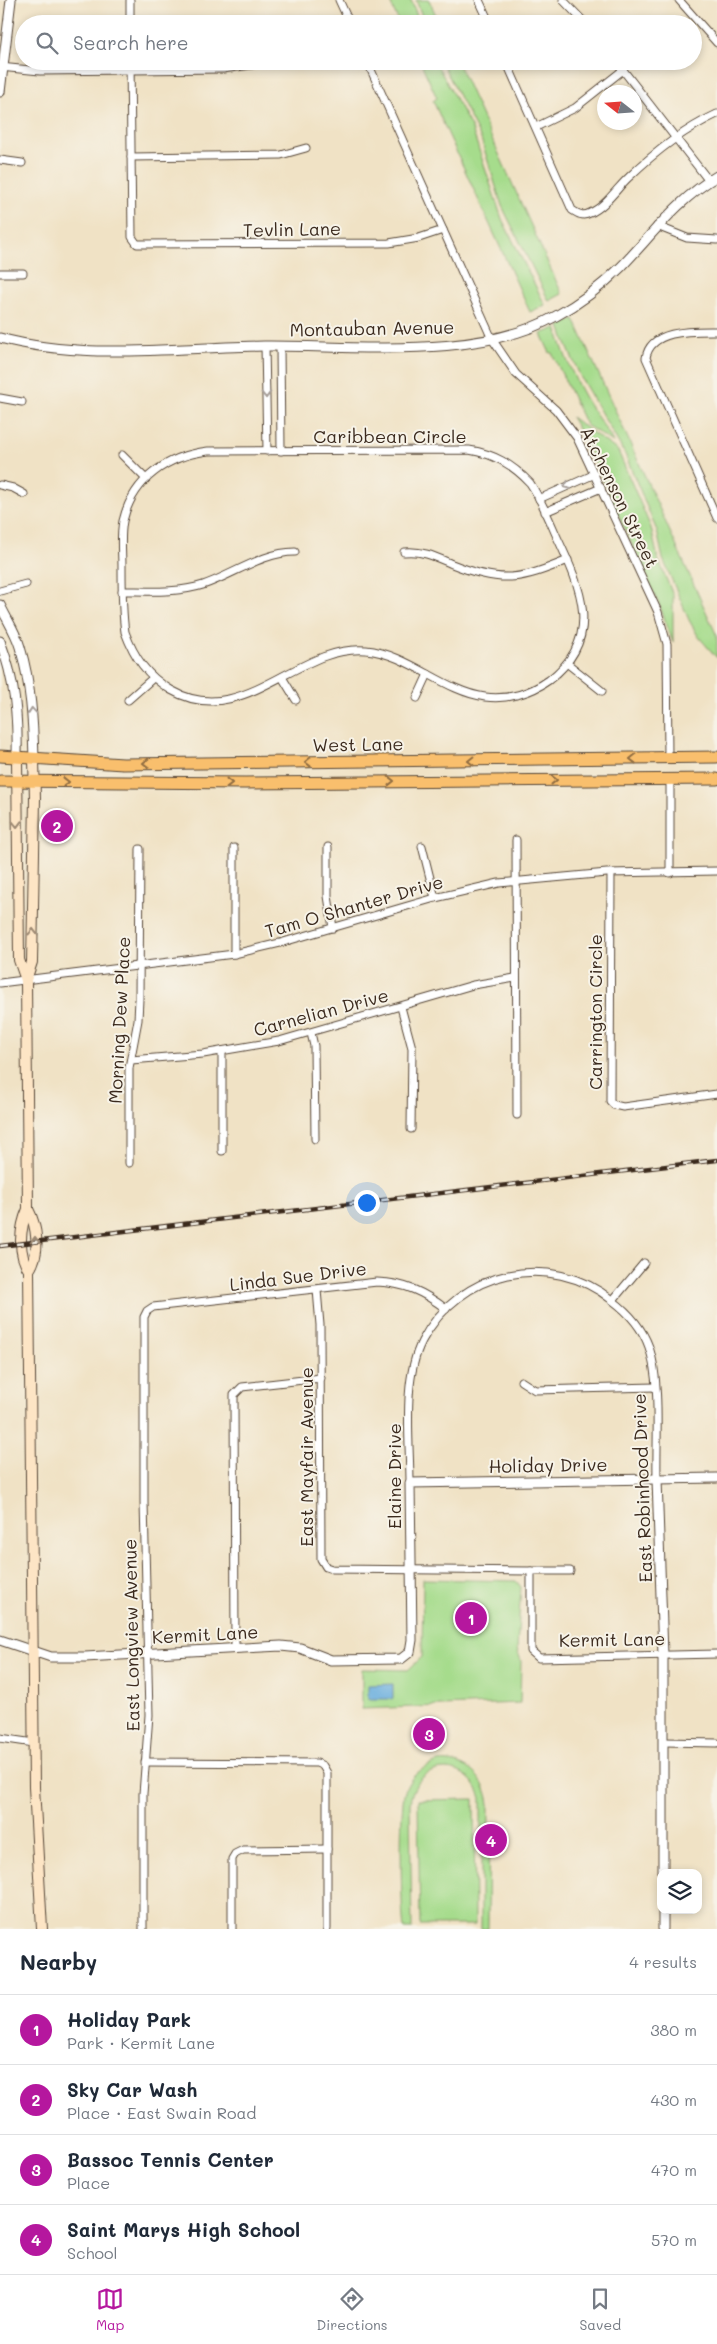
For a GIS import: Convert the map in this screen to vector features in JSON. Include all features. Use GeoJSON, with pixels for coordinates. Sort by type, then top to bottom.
{"type":"FeatureCollection","features":[{"type":"Feature","properties":{"kind":"main road","name":"West Lane"},"geometry":{"type":"LineString","coordinates":[[0,756],[123,764],[717,757]]}},
{"type":"Feature","properties":{"kind":"main road"},"geometry":{"type":"LineString","coordinates":[[17,758],[19,960],[26,980],[28,1209],[22,1224],[23,1262],[29,1270],[34,1787],[42,1929]]}},
{"type":"Feature","properties":{"kind":"main road"},"geometry":{"type":"LineString","coordinates":[[26,980],[32,962],[34,759]]}},
{"type":"Feature","properties":{"kind":"main road"},"geometry":{"type":"LineString","coordinates":[[0,781],[717,779]]}},
{"type":"Feature","properties":{"kind":"street"},"geometry":{"type":"LineString","coordinates":[[0,92],[11,0]]}},
{"type":"Feature","properties":{"kind":"street"},"geometry":{"type":"LineString","coordinates":[[130,0],[130,15]]}},
{"type":"Feature","properties":{"kind":"street"},"geometry":{"type":"LineString","coordinates":[[339,0],[346,15]]}},
{"type":"Feature","properties":{"kind":"street"},"geometry":{"type":"LineString","coordinates":[[479,0],[486,15]]}},
{"type":"Feature","properties":{"kind":"street"},"geometry":{"type":"LineString","coordinates":[[563,0],[577,15]]}},
{"type":"Feature","properties":{"kind":"street"},"geometry":{"type":"LineString","coordinates":[[679,0],[692,15]]}},
{"type":"Feature","properties":{"kind":"street"},"geometry":{"type":"LineString","coordinates":[[702,27],[717,44]]}},
{"type":"Feature","properties":{"kind":"street"},"geometry":{"type":"LineString","coordinates":[[2,67],[15,68]]}},
{"type":"Feature","properties":{"kind":"street"},"geometry":{"type":"LineString","coordinates":[[30,70],[176,70]]}},
{"type":"Feature","properties":{"kind":"street","name":"Atchenson Street"},"geometry":{"type":"LineString","coordinates":[[371,70],[492,339],[516,374],[566,420],[577,438],[658,612],[666,634],[668,758]]}},
{"type":"Feature","properties":{"kind":"street"},"geometry":{"type":"LineString","coordinates":[[510,70],[572,210],[579,215],[588,215],[596,210],[640,167],[676,138],[717,114]]}},
{"type":"Feature","properties":{"kind":"street"},"geometry":{"type":"LineString","coordinates":[[536,127],[575,108],[623,70],[709,181]]}},
{"type":"Feature","properties":{"kind":"street"},"geometry":{"type":"LineString","coordinates":[[130,71],[131,157],[280,154],[306,148]]}},
{"type":"Feature","properties":{"kind":"street","name":"Tevlin Lane"},"geometry":{"type":"LineString","coordinates":[[131,157],[132,237],[141,246],[389,243],[419,238],[442,230]]}},
{"type":"Feature","properties":{"kind":"street"},"geometry":{"type":"LineString","coordinates":[[0,160],[22,163]]}},
{"type":"Feature","properties":{"kind":"street","name":"Montauban Avenue"},"geometry":{"type":"LineString","coordinates":[[0,338],[40,346],[90,349],[431,346],[492,339],[537,326],[573,306],[606,281],[677,206],[717,176]]}},
{"type":"Feature","properties":{"kind":"street"},"geometry":{"type":"LineString","coordinates":[[658,226],[687,238],[717,240]]}},
{"type":"Feature","properties":{"kind":"street"},"geometry":{"type":"LineString","coordinates":[[0,273],[23,273]]}},
{"type":"Feature","properties":{"kind":"street"},"geometry":{"type":"LineString","coordinates":[[717,331],[682,332],[666,336],[652,344],[647,350],[646,358],[717,518]]}},
{"type":"Feature","properties":{"kind":"street"},"geometry":{"type":"LineString","coordinates":[[265,346],[267,451]]}},
{"type":"Feature","properties":{"kind":"street"},"geometry":{"type":"LineString","coordinates":[[280,346],[281,450]]}},
{"type":"Feature","properties":{"kind":"street"},"geometry":{"type":"LineString","coordinates":[[0,398],[22,402]]}},
{"type":"Feature","properties":{"kind":"street","name":"Caribbean Circle"},"geometry":{"type":"LineString","coordinates":[[281,450],[459,450],[481,452],[503,460],[520,473],[539,498],[578,583],[583,612],[578,642],[568,664],[537,688],[504,697],[487,697],[466,692],[385,654],[353,650],[325,655],[236,698],[212,700],[183,696],[153,678],[146,672],[130,645],[125,632],[122,591],[124,520],[134,496],[145,478],[170,461],[195,452],[281,450]]}},
{"type":"Feature","properties":{"kind":"street"},"geometry":{"type":"LineString","coordinates":[[122,455],[145,478]]}},
{"type":"Feature","properties":{"kind":"street"},"geometry":{"type":"LineString","coordinates":[[539,498],[595,474]]}},
{"type":"Feature","properties":{"kind":"street"},"geometry":{"type":"LineString","coordinates":[[0,485],[13,488],[24,494]]}},
{"type":"Feature","properties":{"kind":"street"},"geometry":{"type":"LineString","coordinates":[[545,512],[601,488]]}},
{"type":"Feature","properties":{"kind":"street"},"geometry":{"type":"LineString","coordinates":[[404,552],[416,551],[428,554],[470,571],[500,578],[528,576],[568,560]]}},
{"type":"Feature","properties":{"kind":"street"},"geometry":{"type":"LineString","coordinates":[[122,591],[187,589],[205,584],[278,553],[295,552]]}},
{"type":"Feature","properties":{"kind":"street"},"geometry":{"type":"LineString","coordinates":[[0,592],[26,584]]}},
{"type":"Feature","properties":{"kind":"street"},"geometry":{"type":"LineString","coordinates":[[0,605],[20,645],[28,678],[34,759]]}},
{"type":"Feature","properties":{"kind":"street"},"geometry":{"type":"LineString","coordinates":[[0,641],[10,665],[15,690],[17,758]]}},
{"type":"Feature","properties":{"kind":"street"},"geometry":{"type":"LineString","coordinates":[[568,664],[602,691]]}},
{"type":"Feature","properties":{"kind":"street"},"geometry":{"type":"LineString","coordinates":[[417,698],[428,674]]}},
{"type":"Feature","properties":{"kind":"street"},"geometry":{"type":"LineString","coordinates":[[282,677],[296,700]]}},
{"type":"Feature","properties":{"kind":"street"},"geometry":{"type":"LineString","coordinates":[[128,700],[153,678]]}},
{"type":"Feature","properties":{"kind":"street"},"geometry":{"type":"LineString","coordinates":[[670,779],[670,873]]}},
{"type":"Feature","properties":{"kind":"street"},"geometry":{"type":"LineString","coordinates":[[516,840],[516,1115]]}},
{"type":"Feature","properties":{"kind":"street"},"geometry":{"type":"LineString","coordinates":[[422,846],[435,898]]}},
{"type":"Feature","properties":{"kind":"street"},"geometry":{"type":"LineString","coordinates":[[328,847],[328,896],[333,928]]}},
{"type":"Feature","properties":{"kind":"street"},"geometry":{"type":"LineString","coordinates":[[234,848],[234,954]]}},
{"type":"Feature","properties":{"kind":"street","name":"Morning Dew Place"},"geometry":{"type":"LineString","coordinates":[[129,1163],[130,1060],[138,1020],[140,849]]}},
{"type":"Feature","properties":{"kind":"street","name":"Tam O Shanter Drive"},"geometry":{"type":"LineString","coordinates":[[0,983],[234,954],[333,928],[435,898],[517,881],[611,873],[717,872]]}},
{"type":"Feature","properties":{"kind":"street","name":"Carrington Circle"},"geometry":{"type":"LineString","coordinates":[[611,873],[610,1101],[614,1105],[623,1107],[717,1094]]}},
{"type":"Feature","properties":{"kind":"street","name":"Carnelian Drive"},"geometry":{"type":"LineString","coordinates":[[130,1060],[222,1051],[311,1033],[473,985],[515,978]]}},
{"type":"Feature","properties":{"kind":"street"},"geometry":{"type":"LineString","coordinates":[[401,1007],[412,1048],[411,1129]]}},
{"type":"Feature","properties":{"kind":"street"},"geometry":{"type":"LineString","coordinates":[[311,1033],[314,1046],[315,1139]]}},
{"type":"Feature","properties":{"kind":"street"},"geometry":{"type":"LineString","coordinates":[[222,1051],[222,1151]]}},
{"type":"Feature","properties":{"kind":"street"},"geometry":{"type":"LineString","coordinates":[[613,1300],[644,1263]]}},
{"type":"Feature","properties":{"kind":"street","name":"East Robinhood Drive"},"geometry":{"type":"LineString","coordinates":[[446,1309],[458,1297],[477,1285],[499,1276],[522,1271],[549,1272],[572,1277],[600,1290],[613,1300],[634,1321],[644,1337],[651,1355],[655,1386],[663,1654],[663,1869]]}},
{"type":"Feature","properties":{"kind":"street","name":"Linda Sue Drive"},"geometry":{"type":"LineString","coordinates":[[148,1311],[153,1307],[377,1282],[396,1284],[422,1292],[446,1309]]}},
{"type":"Feature","properties":{"kind":"street","name":"East Mayfair Avenue"},"geometry":{"type":"LineString","coordinates":[[317,1290],[320,1325],[323,1564],[332,1569],[411,1569]]}},
{"type":"Feature","properties":{"kind":"street","name":"Elaine Drive"},"geometry":{"type":"LineString","coordinates":[[410,1652],[412,1640],[410,1388],[414,1365],[427,1332],[446,1309]]}},
{"type":"Feature","properties":{"kind":"street","name":"East Longview Avenue"},"geometry":{"type":"LineString","coordinates":[[143,1929],[144,1762],[149,1715],[146,1653],[144,1318],[148,1311]]}},
{"type":"Feature","properties":{"kind":"street"},"geometry":{"type":"LineString","coordinates":[[235,1649],[236,1391],[242,1387],[321,1378]]}},
{"type":"Feature","properties":{"kind":"street"},"geometry":{"type":"LineString","coordinates":[[521,1381],[535,1390],[655,1386]]}},
{"type":"Feature","properties":{"kind":"street","name":"Holiday Drive"},"geometry":{"type":"LineString","coordinates":[[410,1484],[717,1478]]}},
{"type":"Feature","properties":{"kind":"street"},"geometry":{"type":"LineString","coordinates":[[411,1569],[570,1570]]}},
{"type":"Feature","properties":{"kind":"street","name":"Kermit Lane"},"geometry":{"type":"LineString","coordinates":[[530,1571],[533,1654],[542,1658],[717,1654]]}},
{"type":"Feature","properties":{"kind":"street","name":"Kermit Lane"},"geometry":{"type":"LineString","coordinates":[[0,1640],[51,1657],[291,1646],[339,1660],[401,1659],[410,1652]]}},
{"type":"Feature","properties":{"kind":"street"},"geometry":{"type":"LineString","coordinates":[[0,1738],[34,1743]]}},
{"type":"Feature","properties":{"kind":"street"},"geometry":{"type":"LineString","coordinates":[[664,1742],[717,1743]]}},
{"type":"Feature","properties":{"kind":"street"},"geometry":{"type":"LineString","coordinates":[[144,1762],[317,1763],[323,1766],[327,1773],[327,1929]]}},
{"type":"Feature","properties":{"kind":"street"},"geometry":{"type":"LineString","coordinates":[[232,1929],[232,1859],[235,1854],[243,1850],[327,1849]]}},
{"type":"Feature","properties":{"kind":"street"},"geometry":{"type":"LineString","coordinates":[[662,1929],[663,1914]]}},
{"type":"Feature","properties":{"kind":"green space"},"geometry":{"type":"Polygon","coordinates":[[[389,0],[411,0],[417,15],[396,15],[389,0]]]}},
{"type":"Feature","properties":{"kind":"green space"},"geometry":{"type":"Polygon","coordinates":[[[416,0],[429,0],[436,15],[422,15],[416,0]]]}},
{"type":"Feature","properties":{"kind":"green space"},"geometry":{"type":"Polygon","coordinates":[[[424,70],[440,70],[472,129],[502,219],[545,305],[530,312],[433,101],[437,98],[424,70]]]}},
{"type":"Feature","properties":{"kind":"green space"},"geometry":{"type":"Polygon","coordinates":[[[446,70],[461,70],[562,294],[549,301],[502,206],[481,139],[446,70]]]}},
{"type":"Feature","properties":{"kind":"green space"},"geometry":{"type":"Polygon","coordinates":[[[574,319],[717,636],[717,658],[698,636],[689,620],[663,559],[657,531],[625,454],[581,378],[567,346],[560,326],[574,319]]]}},
{"type":"Feature","properties":{"kind":"green space"},"geometry":{"type":"Polygon","coordinates":[[[556,328],[579,388],[613,442],[586,425],[552,353],[550,353],[541,334],[556,328]]]}},
{"type":"Feature","properties":{"kind":"green space"},"geometry":{"type":"Polygon","coordinates":[[[571,417],[618,451],[651,528],[658,559],[673,595],[673,643],[661,609],[584,439],[571,417]]]}},
{"type":"Feature","properties":{"kind":"green space"},"geometry":{"type":"Polygon","coordinates":[[[423,1579],[516,1581],[521,1587],[517,1649],[521,1661],[520,1703],[362,1709],[362,1669],[408,1670],[422,1657],[423,1579]]]}},
{"type":"Feature","properties":{"kind":"green space"},"geometry":{"type":"Polygon","coordinates":[[[438,1762],[448,1762],[465,1767],[479,1778],[487,1794],[489,1804],[488,1929],[481,1929],[481,1798],[474,1784],[465,1775],[454,1770],[442,1769],[430,1772],[421,1779],[413,1790],[410,1805],[412,1929],[404,1929],[401,1837],[405,1791],[417,1773],[438,1762]]]}},
{"type":"Feature","properties":{"kind":"green space"},"geometry":{"type":"Polygon","coordinates":[[[474,1799],[475,1925],[420,1925],[418,1800],[474,1799]]]}},
{"type":"Feature","properties":{"kind":"water"},"geometry":{"type":"Polygon","coordinates":[[[393,1684],[393,1699],[368,1699],[368,1685],[393,1684]]]}},
{"type":"Feature","properties":{"kind":"railway"},"geometry":{"type":"LineString","coordinates":[[0,1246],[717,1160]]}},
{"type":"Feature","properties":{"kind":"place","name":"Sky Car Wash"},"geometry":{"type":"Point","coordinates":[57,826]}},
{"type":"Feature","properties":{"kind":"place","name":"Holiday Park"},"geometry":{"type":"Point","coordinates":[471,1618]}},
{"type":"Feature","properties":{"kind":"place","name":"Bassoc Tennis Center"},"geometry":{"type":"Point","coordinates":[429,1734]}},
{"type":"Feature","properties":{"kind":"place","name":"Saint Marys High School"},"geometry":{"type":"Point","coordinates":[491,1840]}}]}
